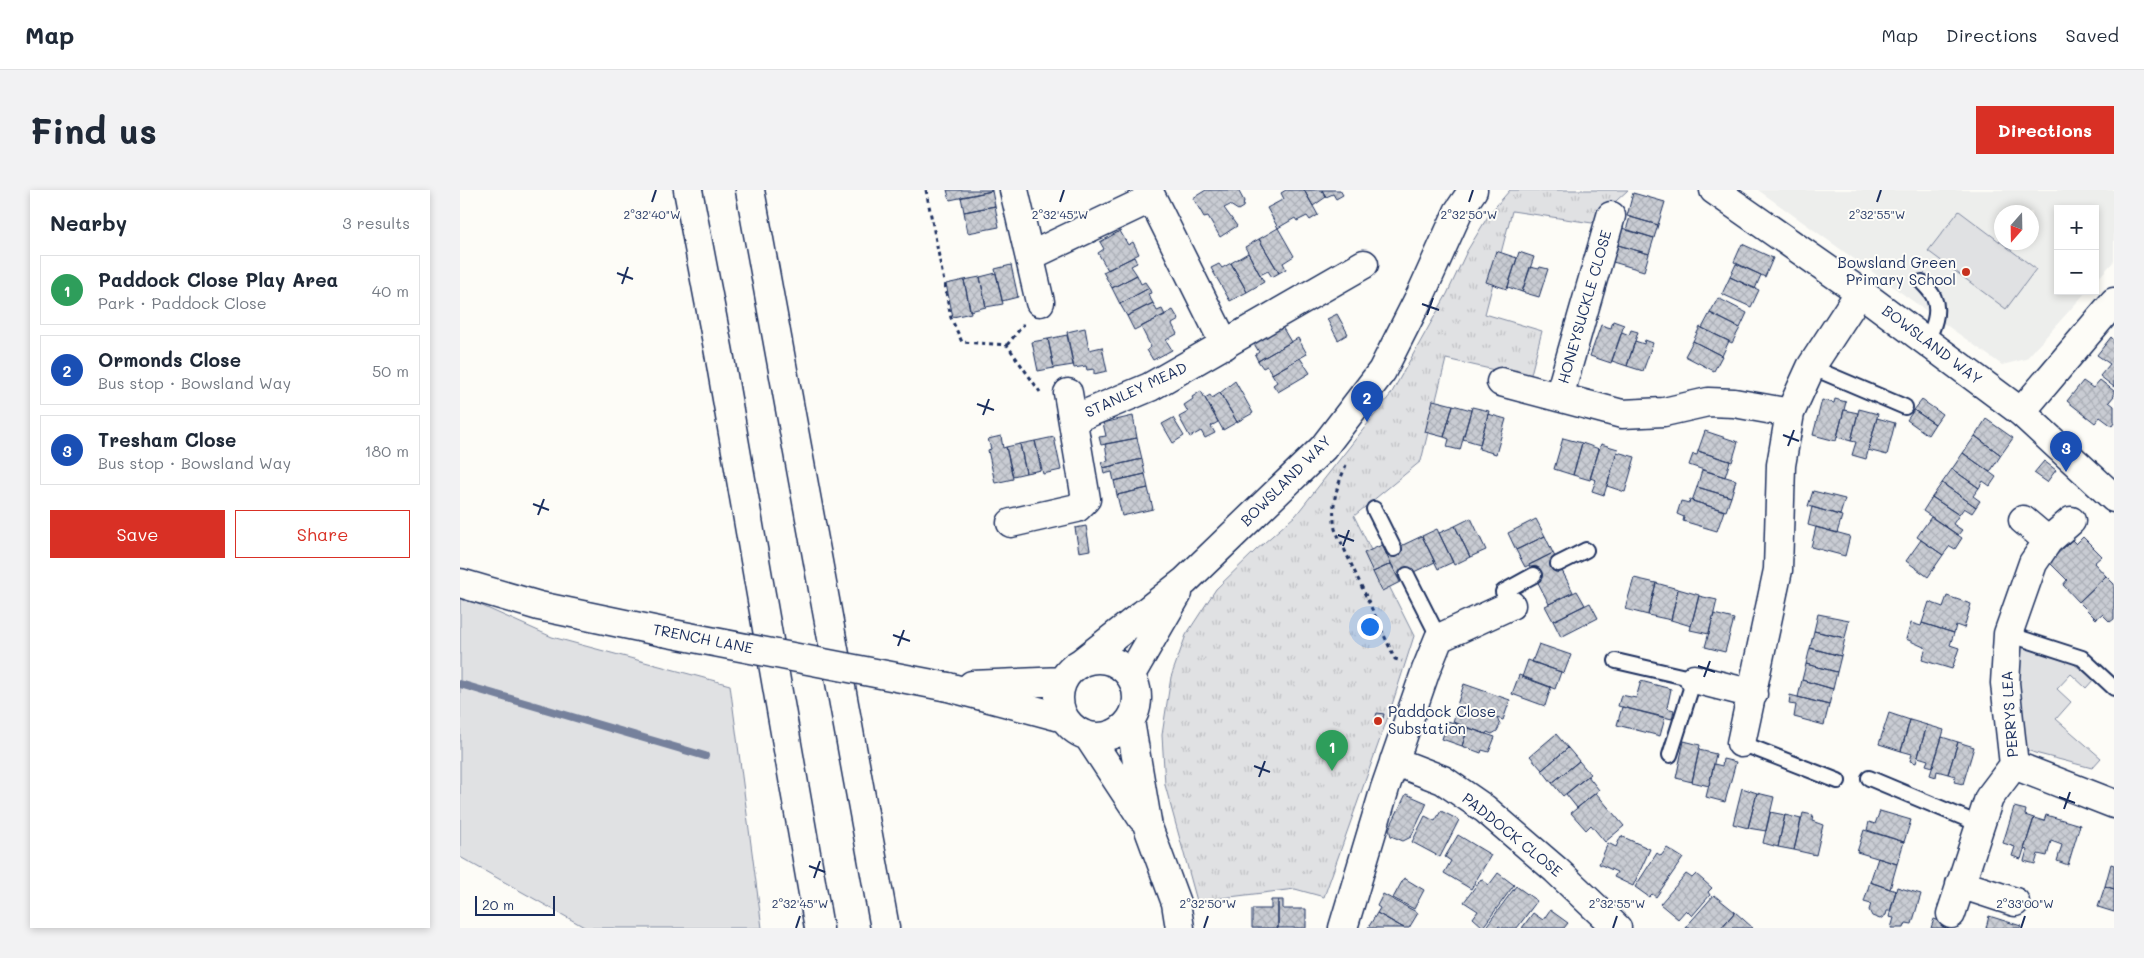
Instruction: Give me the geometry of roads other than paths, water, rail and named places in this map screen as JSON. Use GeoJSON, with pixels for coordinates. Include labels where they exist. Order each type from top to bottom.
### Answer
{"type":"FeatureCollection","features":[{"type":"Feature","properties":{"kind":"main road"},"geometry":{"type":"LineString","coordinates":[[688,190],[721,363],[819,928]]}},
{"type":"Feature","properties":{"kind":"main road"},"geometry":{"type":"LineString","coordinates":[[750,190],[885,928]]}},
{"type":"Feature","properties":{"kind":"main road"},"geometry":{"type":"LineString","coordinates":[[1014,190],[1040,302]]}},
{"type":"Feature","properties":{"kind":"main road","name":"BOWSLAND WAY"},"geometry":{"type":"LineString","coordinates":[[1071,673],[1185,581],[1323,448],[1382,371],[1421,294],[1459,201],[1474,190]]}},
{"type":"Feature","properties":{"kind":"main road","name":"BOWSLAND WAY"},"geometry":{"type":"LineString","coordinates":[[1714,190],[1860,292],[2021,412],[2114,498]]}},
{"type":"Feature","properties":{"kind":"main road"},"geometry":{"type":"LineString","coordinates":[[1030,256],[1150,194],[1225,345]]}},
{"type":"Feature","properties":{"kind":"main road","name":"HONEYSUCKLE CLOSE"},"geometry":{"type":"LineString","coordinates":[[1559,397],[1611,216]]}},
{"type":"Feature","properties":{"kind":"main road","name":"STANLEY MEAD"},"geometry":{"type":"LineString","coordinates":[[1011,523],[1078,508],[1086,499],[1071,406],[1150,387],[1364,264]]}},
{"type":"Feature","properties":{"kind":"main road"},"geometry":{"type":"LineString","coordinates":[[1741,743],[1778,570],[1781,465],[1790,413],[1811,367],[1860,292]]}},
{"type":"Feature","properties":{"kind":"main road"},"geometry":{"type":"LineString","coordinates":[[2021,412],[2114,302]]}},
{"type":"Feature","properties":{"kind":"main road","name":"HONEYSUCKLE CLOSE"},"geometry":{"type":"LineString","coordinates":[[1501,382],[1622,414],[1664,412],[1708,402],[1734,403],[1790,413]]}},
{"type":"Feature","properties":{"kind":"main road"},"geometry":{"type":"LineString","coordinates":[[2023,520],[2048,541]]}},
{"type":"Feature","properties":{"kind":"main road","name":"PERRYS LEA"},"geometry":{"type":"LineString","coordinates":[[1950,914],[1989,798],[2014,765],[2005,683],[2008,634],[2032,563],[2048,541],[2071,521]]}},
{"type":"Feature","properties":{"kind":"main road","name":"BOWSLAND WAY"},"geometry":{"type":"LineString","coordinates":[[1130,676],[1185,581]]}},
{"type":"Feature","properties":{"kind":"main road","name":"TRENCH LANE"},"geometry":{"type":"LineString","coordinates":[[460,583],[539,606],[948,687],[1064,718]]}},
{"type":"Feature","properties":{"kind":"main road"},"geometry":{"type":"LineString","coordinates":[[1343,928],[1394,761],[1439,638],[1510,606]]}},
{"type":"Feature","properties":{"kind":"main road"},"geometry":{"type":"LineString","coordinates":[[1101,659],[1112,662],[1122,668],[1130,676],[1135,687],[1137,699],[1135,711],[1130,721],[1112,735],[1100,738],[1078,732],[1064,718],[1059,706],[1059,693],[1071,673],[1089,660],[1101,659]]}},
{"type":"Feature","properties":{"kind":"main road","name":"TRENCH LANE"},"geometry":{"type":"LineString","coordinates":[[948,687],[1071,673]]}},
{"type":"Feature","properties":{"kind":"main road"},"geometry":{"type":"LineString","coordinates":[[1694,679],[1753,694]]}},
{"type":"Feature","properties":{"kind":"main road"},"geometry":{"type":"LineString","coordinates":[[1130,721],[1148,827],[1176,903],[1180,928]]}},
{"type":"Feature","properties":{"kind":"main road"},"geometry":{"type":"LineString","coordinates":[[1088,736],[1148,827]]}},
{"type":"Feature","properties":{"kind":"main road","name":"PADDOCK CLOSE"},"geometry":{"type":"LineString","coordinates":[[1394,761],[1442,780],[1484,809],[1556,870],[1617,928]]}},
{"type":"Feature","properties":{"kind":"main road","name":"PERRYS LEA"},"geometry":{"type":"LineString","coordinates":[[2014,765],[2114,804]]}},
{"type":"Feature","properties":{"kind":"main road"},"geometry":{"type":"LineString","coordinates":[[1960,884],[2015,902]]}},
{"type":"Feature","properties":{"kind":"lane"},"geometry":{"type":"LineString","coordinates":[[1922,282],[1934,298],[1936,316],[1934,327],[1926,341]]}},
{"type":"Feature","properties":{"kind":"lane"},"geometry":{"type":"LineString","coordinates":[[1811,367],[1905,407]]}},
{"type":"Feature","properties":{"kind":"lane"},"geometry":{"type":"LineString","coordinates":[[1374,509],[1394,549]]}},
{"type":"Feature","properties":{"kind":"lane"},"geometry":{"type":"LineString","coordinates":[[1558,564],[1586,550]]}},
{"type":"Feature","properties":{"kind":"lane"},"geometry":{"type":"LineString","coordinates":[[1407,575],[1439,638]]}},
{"type":"Feature","properties":{"kind":"lane"},"geometry":{"type":"LineString","coordinates":[[1510,606],[1503,592],[1534,576]]}},
{"type":"Feature","properties":{"kind":"lane"},"geometry":{"type":"LineString","coordinates":[[2008,634],[2082,658],[2114,688]]}},
{"type":"Feature","properties":{"kind":"lane"},"geometry":{"type":"LineString","coordinates":[[1616,661],[1694,679],[1670,755]]}},
{"type":"Feature","properties":{"kind":"lane"},"geometry":{"type":"LineString","coordinates":[[1741,743],[1838,781]]}},
{"type":"Feature","properties":{"kind":"lane"},"geometry":{"type":"LineString","coordinates":[[1869,778],[1981,825]]}},
{"type":"Feature","properties":{"kind":"waterway"},"geometry":{"type":"LineString","coordinates":[[460,684],[705,756]]}},
{"type":"Feature","properties":{"kind":"place","name":"Bowsland Green Primary School"},"geometry":{"type":"Point","coordinates":[1966,272]}},
{"type":"Feature","properties":{"kind":"place","name":"Ormonds Close"},"geometry":{"type":"Point","coordinates":[1367,422]}},
{"type":"Feature","properties":{"kind":"place","name":"Tresham Close"},"geometry":{"type":"Point","coordinates":[2066,472]}},
{"type":"Feature","properties":{"kind":"place","name":"Paddock Close Substation"},"geometry":{"type":"Point","coordinates":[1378,721]}},
{"type":"Feature","properties":{"kind":"place","name":"Paddock Close Play Area"},"geometry":{"type":"Point","coordinates":[1332,771]}}]}
